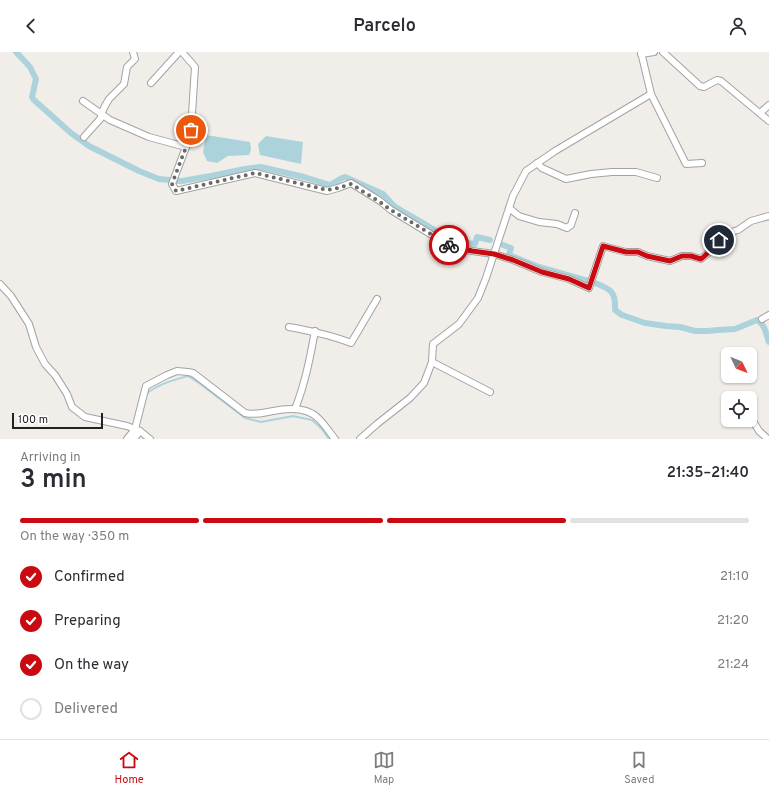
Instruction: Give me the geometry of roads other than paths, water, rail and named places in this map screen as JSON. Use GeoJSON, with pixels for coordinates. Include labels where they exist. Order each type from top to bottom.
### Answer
{"type":"FeatureCollection","features":[{"type":"Feature","properties":{"kind":"street"},"geometry":{"type":"LineString","coordinates":[[84,137],[101,118],[101,114],[109,99],[124,84],[127,67],[135,59],[133,52]]}},
{"type":"Feature","properties":{"kind":"street"},"geometry":{"type":"LineString","coordinates":[[151,83],[181,52],[195,67],[191,130],[172,184],[176,191],[255,173],[327,190],[351,184],[450,246],[472,251],[495,252],[542,272],[569,279],[589,288],[603,246],[626,252],[638,252],[647,256],[670,261],[682,256],[691,256],[701,259],[725,234],[738,230],[751,221],[769,216]]}},
{"type":"Feature","properties":{"kind":"street"},"geometry":{"type":"LineString","coordinates":[[654,52],[641,53],[651,94],[686,164],[702,163]]}},
{"type":"Feature","properties":{"kind":"street"},"geometry":{"type":"LineString","coordinates":[[664,52],[700,86],[704,87],[717,80],[721,81],[769,121]]}},
{"type":"Feature","properties":{"kind":"street"},"geometry":{"type":"LineString","coordinates":[[360,439],[410,398],[424,383],[432,362],[433,344],[459,324],[478,298],[513,196],[526,171],[555,151],[651,94]]}},
{"type":"Feature","properties":{"kind":"street"},"geometry":{"type":"LineString","coordinates":[[83,101],[110,120],[149,137],[186,147]]}},
{"type":"Feature","properties":{"kind":"street"},"geometry":{"type":"LineString","coordinates":[[760,113],[769,105]]}},
{"type":"Feature","properties":{"kind":"street"},"geometry":{"type":"LineString","coordinates":[[537,163],[542,168],[566,179],[612,172],[636,172],[657,178]]}},
{"type":"Feature","properties":{"kind":"street"},"geometry":{"type":"LineString","coordinates":[[509,208],[519,216],[539,222],[558,224],[567,228],[571,225],[574,213]]}},
{"type":"Feature","properties":{"kind":"street"},"geometry":{"type":"LineString","coordinates":[[0,284],[11,296],[29,324],[36,347],[45,364],[55,375],[67,394],[72,407],[85,417],[127,426],[138,430],[150,439]]}},
{"type":"Feature","properties":{"kind":"street"},"geometry":{"type":"LineString","coordinates":[[289,327],[315,331],[351,343],[378,299]]}},
{"type":"Feature","properties":{"kind":"street"},"geometry":{"type":"LineString","coordinates":[[762,319],[769,315]]}},
{"type":"Feature","properties":{"kind":"street"},"geometry":{"type":"LineString","coordinates":[[295,409],[311,354],[315,331]]}},
{"type":"Feature","properties":{"kind":"street"},"geometry":{"type":"LineString","coordinates":[[432,362],[490,392]]}},
{"type":"Feature","properties":{"kind":"street"},"geometry":{"type":"LineString","coordinates":[[134,439],[138,430],[146,386],[177,371],[193,373],[245,413],[260,414],[295,409],[309,412],[320,420],[334,439]]}},
{"type":"Feature","properties":{"kind":"street"},"geometry":{"type":"LineString","coordinates":[[757,427],[768,439]]}},
{"type":"Feature","properties":{"kind":"street"},"geometry":{"type":"LineString","coordinates":[[127,439],[138,430]]}},
{"type":"Feature","properties":{"kind":"water"},"geometry":{"type":"Polygon","coordinates":[[[206,135],[250,142],[251,150],[249,155],[228,156],[217,163],[207,161],[203,152],[206,135]]]}},
{"type":"Feature","properties":{"kind":"water"},"geometry":{"type":"Polygon","coordinates":[[[266,136],[303,142],[301,164],[260,155],[258,144],[266,136]]]}},
{"type":"Feature","properties":{"kind":"waterway"},"geometry":{"type":"LineString","coordinates":[[16,52],[30,67],[36,79],[32,97],[34,100],[71,133],[89,146],[139,171],[159,179],[170,180]]}},
{"type":"Feature","properties":{"kind":"waterway"},"geometry":{"type":"LineString","coordinates":[[177,181],[261,167],[330,185],[345,177],[383,194],[394,206],[455,243],[475,244],[477,237],[490,240]]}},
{"type":"Feature","properties":{"kind":"waterway"},"geometry":{"type":"LineString","coordinates":[[503,245],[511,248],[509,255],[539,267],[588,281]]}},
{"type":"Feature","properties":{"kind":"waterway"},"geometry":{"type":"LineString","coordinates":[[595,283],[609,289],[615,299],[615,310],[622,315],[645,323],[680,327],[695,331],[708,331],[735,329],[757,320],[764,327],[769,342]]}},
{"type":"Feature","properties":{"kind":"waterway"},"geometry":{"type":"LineString","coordinates":[[146,394],[161,385],[188,376],[245,418],[261,422],[293,416],[312,420],[322,429],[329,439]]}}]}
